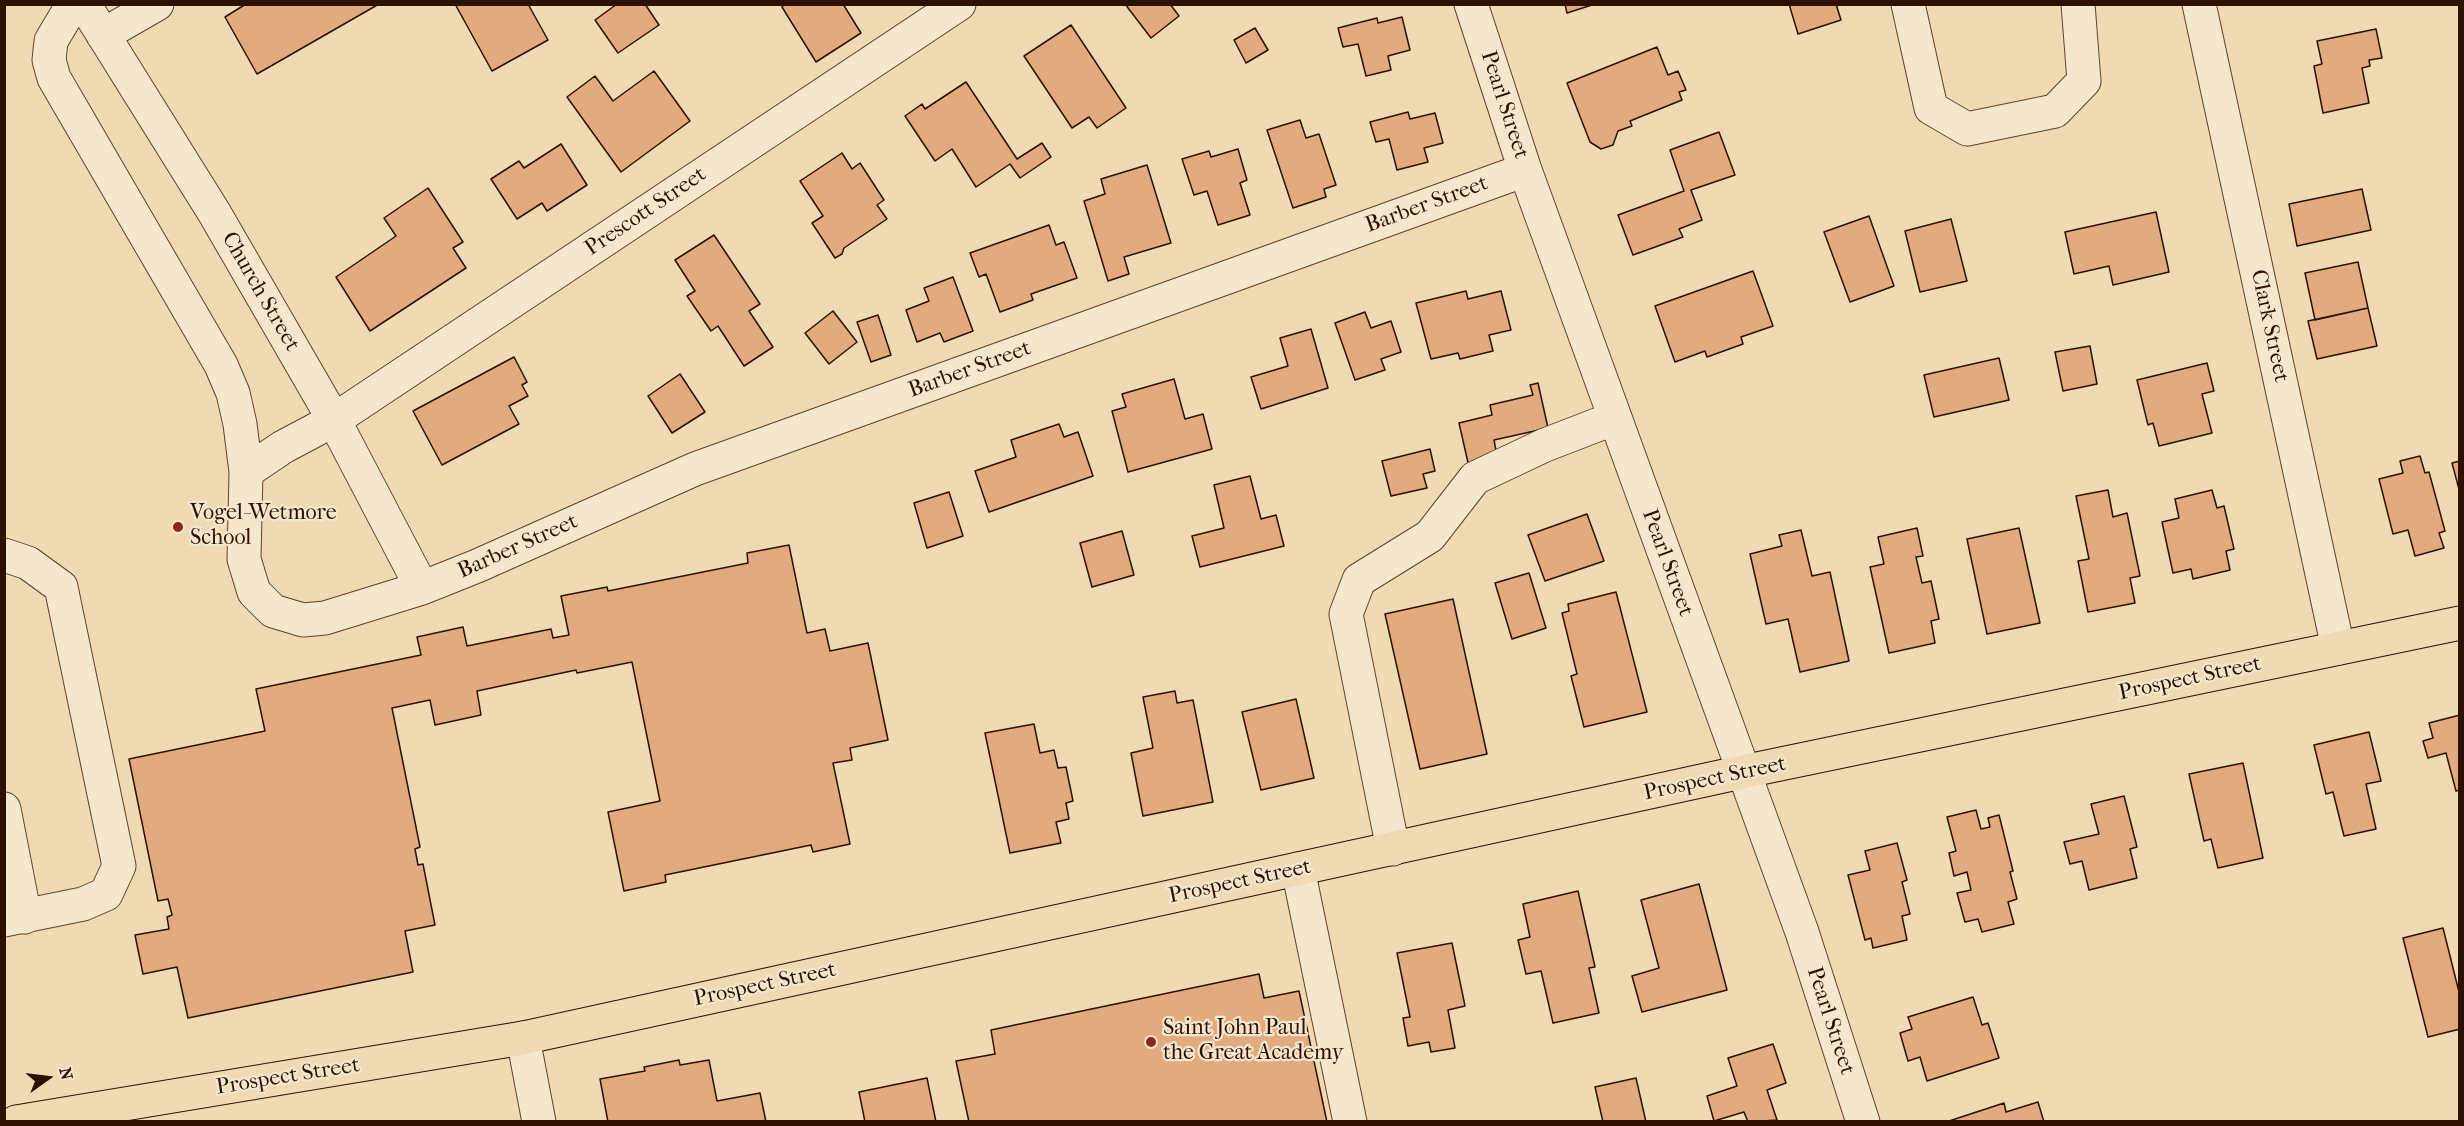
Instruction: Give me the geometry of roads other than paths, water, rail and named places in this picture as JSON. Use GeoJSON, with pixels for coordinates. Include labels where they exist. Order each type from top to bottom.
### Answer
{"type":"FeatureCollection","features":[{"type":"Feature","properties":{"kind":"main road","name":"Prospect Street"},"geometry":{"type":"LineString","coordinates":[[16,1122],[523,1038],[1742,772],[2460,623]]}},
{"type":"Feature","properties":{"kind":"street","name":"Barber Street"},"geometry":{"type":"LineString","coordinates":[[73,4],[51,41],[50,60],[54,78],[221,365],[233,393],[240,424],[246,472],[244,559],[254,592],[273,611],[303,620],[326,618],[422,588],[477,566],[695,469],[1525,170]]}},
{"type":"Feature","properties":{"kind":"street","name":"Church Street"},"geometry":{"type":"LineString","coordinates":[[84,4],[215,214],[334,420],[422,588]]}},
{"type":"Feature","properties":{"kind":"street"},"geometry":{"type":"LineString","coordinates":[[103,35],[157,4]]}},
{"type":"Feature","properties":{"kind":"street","name":"Prescott Street"},"geometry":{"type":"LineString","coordinates":[[246,472],[283,447],[334,420],[959,4]]}},
{"type":"Feature","properties":{"kind":"street","name":"Pearl Street"},"geometry":{"type":"LineString","coordinates":[[1471,4],[1525,170],[1802,932],[1863,1122]]}},
{"type":"Feature","properties":{"kind":"street"},"geometry":{"type":"LineString","coordinates":[[1908,4],[1930,108],[1967,129],[2055,111],[2084,81],[2079,4]]}},
{"type":"Feature","properties":{"kind":"street","name":"Clark Street"},"geometry":{"type":"LineString","coordinates":[[2199,4],[2338,648]]}},
{"type":"Feature","properties":{"kind":"street"},"geometry":{"type":"LineString","coordinates":[[1393,849],[1346,614],[1359,580],[1430,536],[1475,478],[1545,445],[1615,418]]}},
{"type":"Feature","properties":{"kind":"street"},"geometry":{"type":"LineString","coordinates":[[4,555],[28,564],[61,587],[119,866],[106,894],[83,904],[15,919],[4,809]]}},
{"type":"Feature","properties":{"kind":"street"},"geometry":{"type":"LineString","coordinates":[[1298,869],[1350,1122]]}},
{"type":"Feature","properties":{"kind":"street"},"geometry":{"type":"LineString","coordinates":[[523,1038],[539,1122]]}},
{"type":"Feature","properties":{"kind":"place","name":"Vogel-Wetmore School"},"geometry":{"type":"Point","coordinates":[178,527]}},
{"type":"Feature","properties":{"kind":"place","name":"Saint John Paul the Great Academy"},"geometry":{"type":"Point","coordinates":[1151,1042]}}]}
